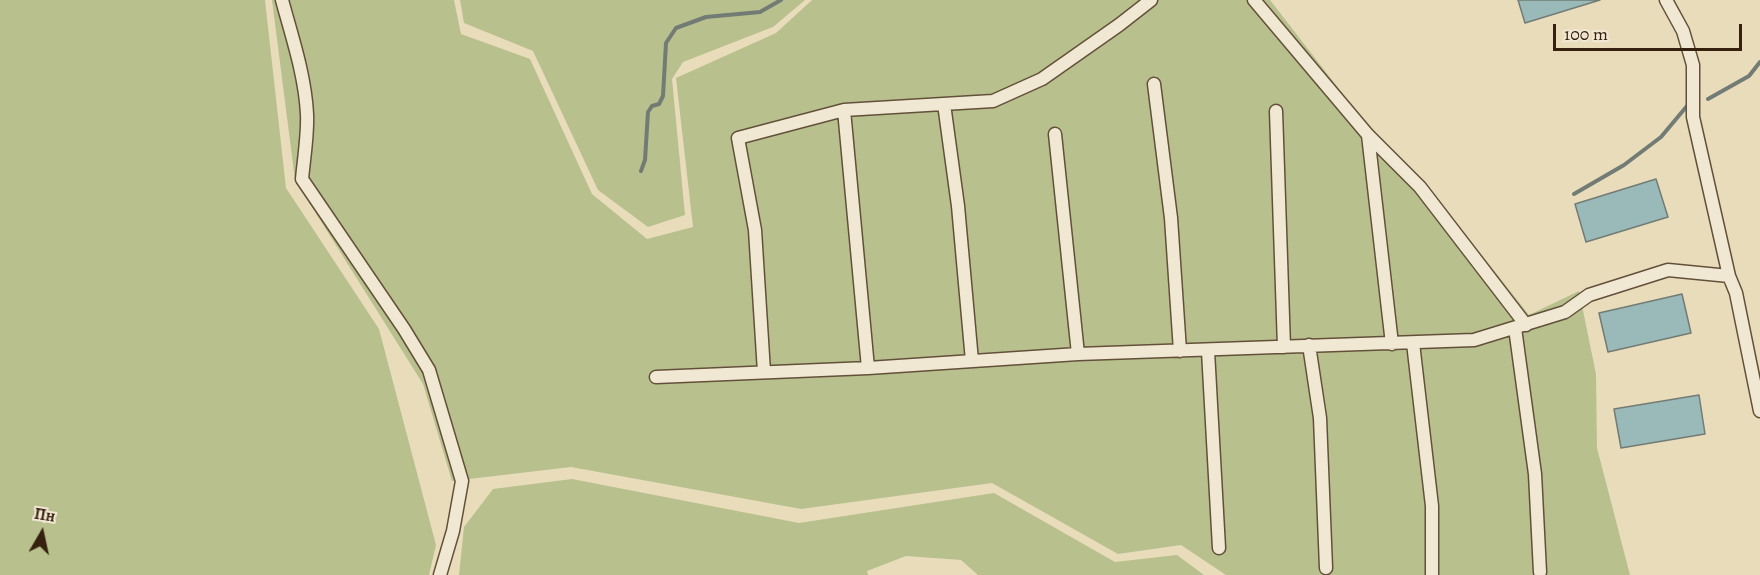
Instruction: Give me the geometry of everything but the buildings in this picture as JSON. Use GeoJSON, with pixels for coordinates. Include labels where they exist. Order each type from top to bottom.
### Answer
{"type":"FeatureCollection","features":[{"type":"Feature","properties":{"kind":"street"},"geometry":{"type":"LineString","coordinates":[[282,0],[302,71],[307,113],[302,179],[404,329],[429,370],[459,470],[462,481],[453,531],[440,575]]}},
{"type":"Feature","properties":{"kind":"street"},"geometry":{"type":"LineString","coordinates":[[764,372],[755,230],[738,138],[844,110],[993,101],[1042,79],[1151,0]]}},
{"type":"Feature","properties":{"kind":"street"},"geometry":{"type":"LineString","coordinates":[[1254,0],[1368,135],[1420,187],[1520,327],[1535,474],[1540,572]]}},
{"type":"Feature","properties":{"kind":"street"},"geometry":{"type":"LineString","coordinates":[[1666,0],[1683,31],[1693,65],[1693,117],[1736,293],[1760,411]]}},
{"type":"Feature","properties":{"kind":"street"},"geometry":{"type":"LineString","coordinates":[[1154,84],[1171,218],[1179,351]]}},
{"type":"Feature","properties":{"kind":"street"},"geometry":{"type":"LineString","coordinates":[[944,104],[958,206],[972,361]]}},
{"type":"Feature","properties":{"kind":"street"},"geometry":{"type":"LineString","coordinates":[[844,110],[868,368]]}},
{"type":"Feature","properties":{"kind":"street"},"geometry":{"type":"LineString","coordinates":[[1276,111],[1284,347]]}},
{"type":"Feature","properties":{"kind":"street"},"geometry":{"type":"LineString","coordinates":[[1055,134],[1078,354]]}},
{"type":"Feature","properties":{"kind":"street"},"geometry":{"type":"LineString","coordinates":[[1368,135],[1392,344]]}},
{"type":"Feature","properties":{"kind":"street"},"geometry":{"type":"LineString","coordinates":[[656,377],[868,368],[1078,354],[1474,340],[1565,312],[1589,295],[1668,270],[1730,276]]}},
{"type":"Feature","properties":{"kind":"street"},"geometry":{"type":"LineString","coordinates":[[1413,343],[1432,507],[1432,575]]}},
{"type":"Feature","properties":{"kind":"street"},"geometry":{"type":"LineString","coordinates":[[1309,345],[1320,418],[1326,568]]}},
{"type":"Feature","properties":{"kind":"street"},"geometry":{"type":"LineString","coordinates":[[1208,351],[1219,548]]}},
{"type":"Feature","properties":{"kind":"green space"},"geometry":{"type":"Polygon","coordinates":[[[0,0],[265,0],[286,188],[379,329],[436,545],[429,575],[0,575],[0,0]]]}},
{"type":"Feature","properties":{"kind":"green space"},"geometry":{"type":"Polygon","coordinates":[[[272,0],[454,0],[461,34],[530,59],[592,194],[647,239],[693,227],[676,78],[776,33],[812,0],[1270,0],[1370,129],[1426,184],[1529,315],[1579,291],[1596,374],[1597,448],[1630,575],[1226,575],[1181,545],[1118,554],[992,483],[801,509],[571,467],[452,481],[423,384],[295,180],[272,0]]]}},
{"type":"Feature","properties":{"kind":"green space"},"geometry":{"type":"Polygon","coordinates":[[[460,0],[805,0],[773,27],[683,62],[672,79],[685,215],[648,227],[598,190],[533,51],[464,23],[460,0]]]}},
{"type":"Feature","properties":{"kind":"green space"},"geometry":{"type":"Polygon","coordinates":[[[572,479],[799,523],[994,493],[1115,562],[1177,555],[1204,575],[978,575],[961,560],[906,556],[867,571],[868,575],[459,575],[464,527],[493,489],[572,479]]]}},
{"type":"Feature","properties":{"kind":"water"},"geometry":{"type":"Polygon","coordinates":[[[1518,0],[1600,0],[1525,23],[1518,0]]]}},
{"type":"Feature","properties":{"kind":"water"},"geometry":{"type":"Polygon","coordinates":[[[1656,179],[1668,217],[1586,242],[1575,204],[1656,179]]]}},
{"type":"Feature","properties":{"kind":"water"},"geometry":{"type":"Polygon","coordinates":[[[1682,294],[1691,333],[1608,352],[1599,313],[1682,294]]]}},
{"type":"Feature","properties":{"kind":"water"},"geometry":{"type":"Polygon","coordinates":[[[1699,395],[1705,434],[1621,448],[1614,409],[1699,395]]]}},
{"type":"Feature","properties":{"kind":"waterway"},"geometry":{"type":"LineString","coordinates":[[641,171],[645,160],[648,112],[652,106],[659,104],[663,96],[666,43],[676,28],[706,17],[760,12],[781,0]]}},
{"type":"Feature","properties":{"kind":"waterway"},"geometry":{"type":"LineString","coordinates":[[1708,99],[1749,76],[1760,62]]}},
{"type":"Feature","properties":{"kind":"waterway"},"geometry":{"type":"LineString","coordinates":[[1574,194],[1624,165],[1661,137],[1687,106]]}}]}
